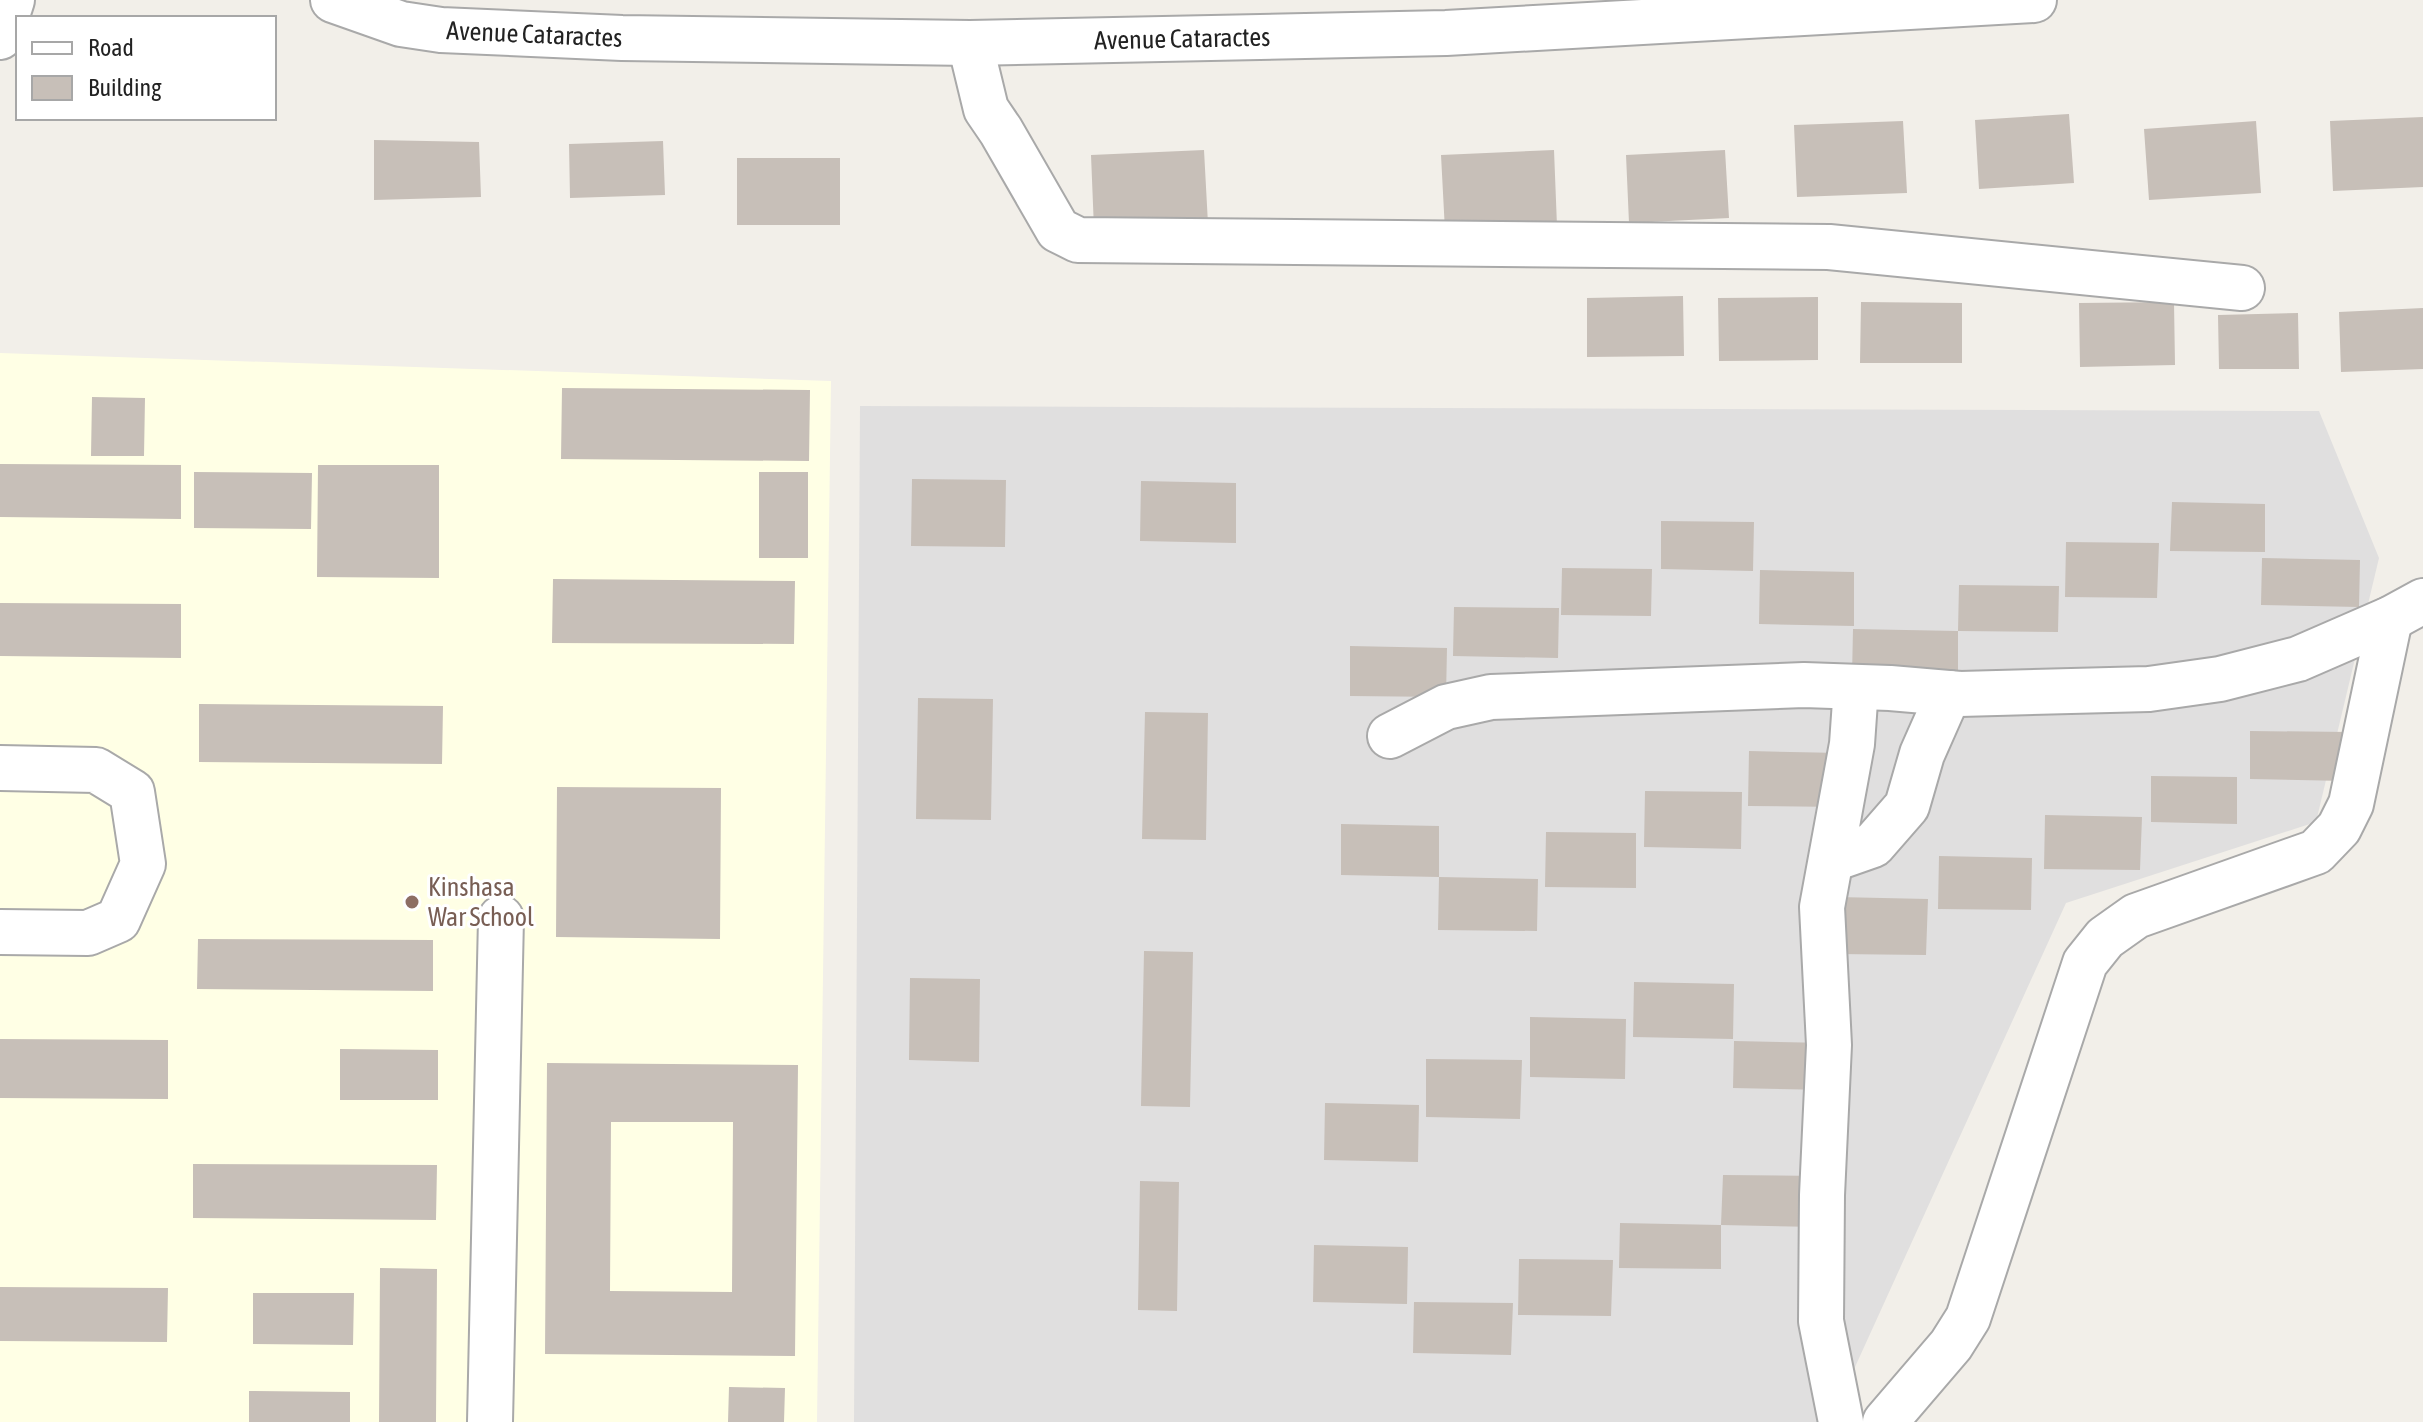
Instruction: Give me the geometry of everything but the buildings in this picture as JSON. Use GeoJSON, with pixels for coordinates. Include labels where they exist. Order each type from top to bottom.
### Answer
{"type":"FeatureCollection","features":[{"type":"Feature","properties":{"kind":"street"},"geometry":{"type":"LineString","coordinates":[[0,37],[12,0]]}},
{"type":"Feature","properties":{"kind":"street","name":"Avenue Cataractes"},"geometry":{"type":"LineString","coordinates":[[333,0],[401,24],[441,30],[638,38],[970,43],[1446,33],[2034,0]]}},
{"type":"Feature","properties":{"kind":"street"},"geometry":{"type":"LineString","coordinates":[[970,43],[986,109],[1058,230],[1078,240],[1829,247],[2242,288]]}},
{"type":"Feature","properties":{"kind":"street"},"geometry":{"type":"LineString","coordinates":[[1390,736],[1446,707],[1491,697],[1804,685],[1949,693],[2149,689],[2220,679],[2298,659],[2407,610]]}},
{"type":"Feature","properties":{"kind":"street"},"geometry":{"type":"LineString","coordinates":[[1885,1422],[1951,1345],[1968,1318],[2085,963],[2105,938],[2136,916],[2316,852],[2339,828],[2351,804],[2407,610]]}},
{"type":"Feature","properties":{"kind":"street"},"geometry":{"type":"LineString","coordinates":[[1841,1422],[1821,1321],[1822,1195],[1829,1045],[1822,907],[1852,744],[1856,687]]}},
{"type":"Feature","properties":{"kind":"street"},"geometry":{"type":"LineString","coordinates":[[1833,859],[1873,845],[1907,806],[1922,754],[1949,693]]}},
{"type":"Feature","properties":{"kind":"street"},"geometry":{"type":"LineString","coordinates":[[0,768],[96,770],[132,792],[143,864],[118,920],[88,933],[0,932]]}},
{"type":"Feature","properties":{"kind":"street"},"geometry":{"type":"LineString","coordinates":[[490,1422],[501,918]]}},
{"type":"Feature","properties":{"kind":"shaded area","name":"Kinshasa War School"},"geometry":{"type":"Polygon","coordinates":[[[0,353],[831,381],[817,1422],[0,1422],[0,353]]]}},
{"type":"Feature","properties":{"kind":"shaded area"},"geometry":{"type":"Polygon","coordinates":[[[860,406],[2319,411],[2379,558],[2316,822],[2066,903],[1830,1422],[854,1422],[860,406]]]}},
{"type":"Feature","properties":{"kind":"place","name":"Kinshasa War School"},"geometry":{"type":"Point","coordinates":[412,902]}}]}
